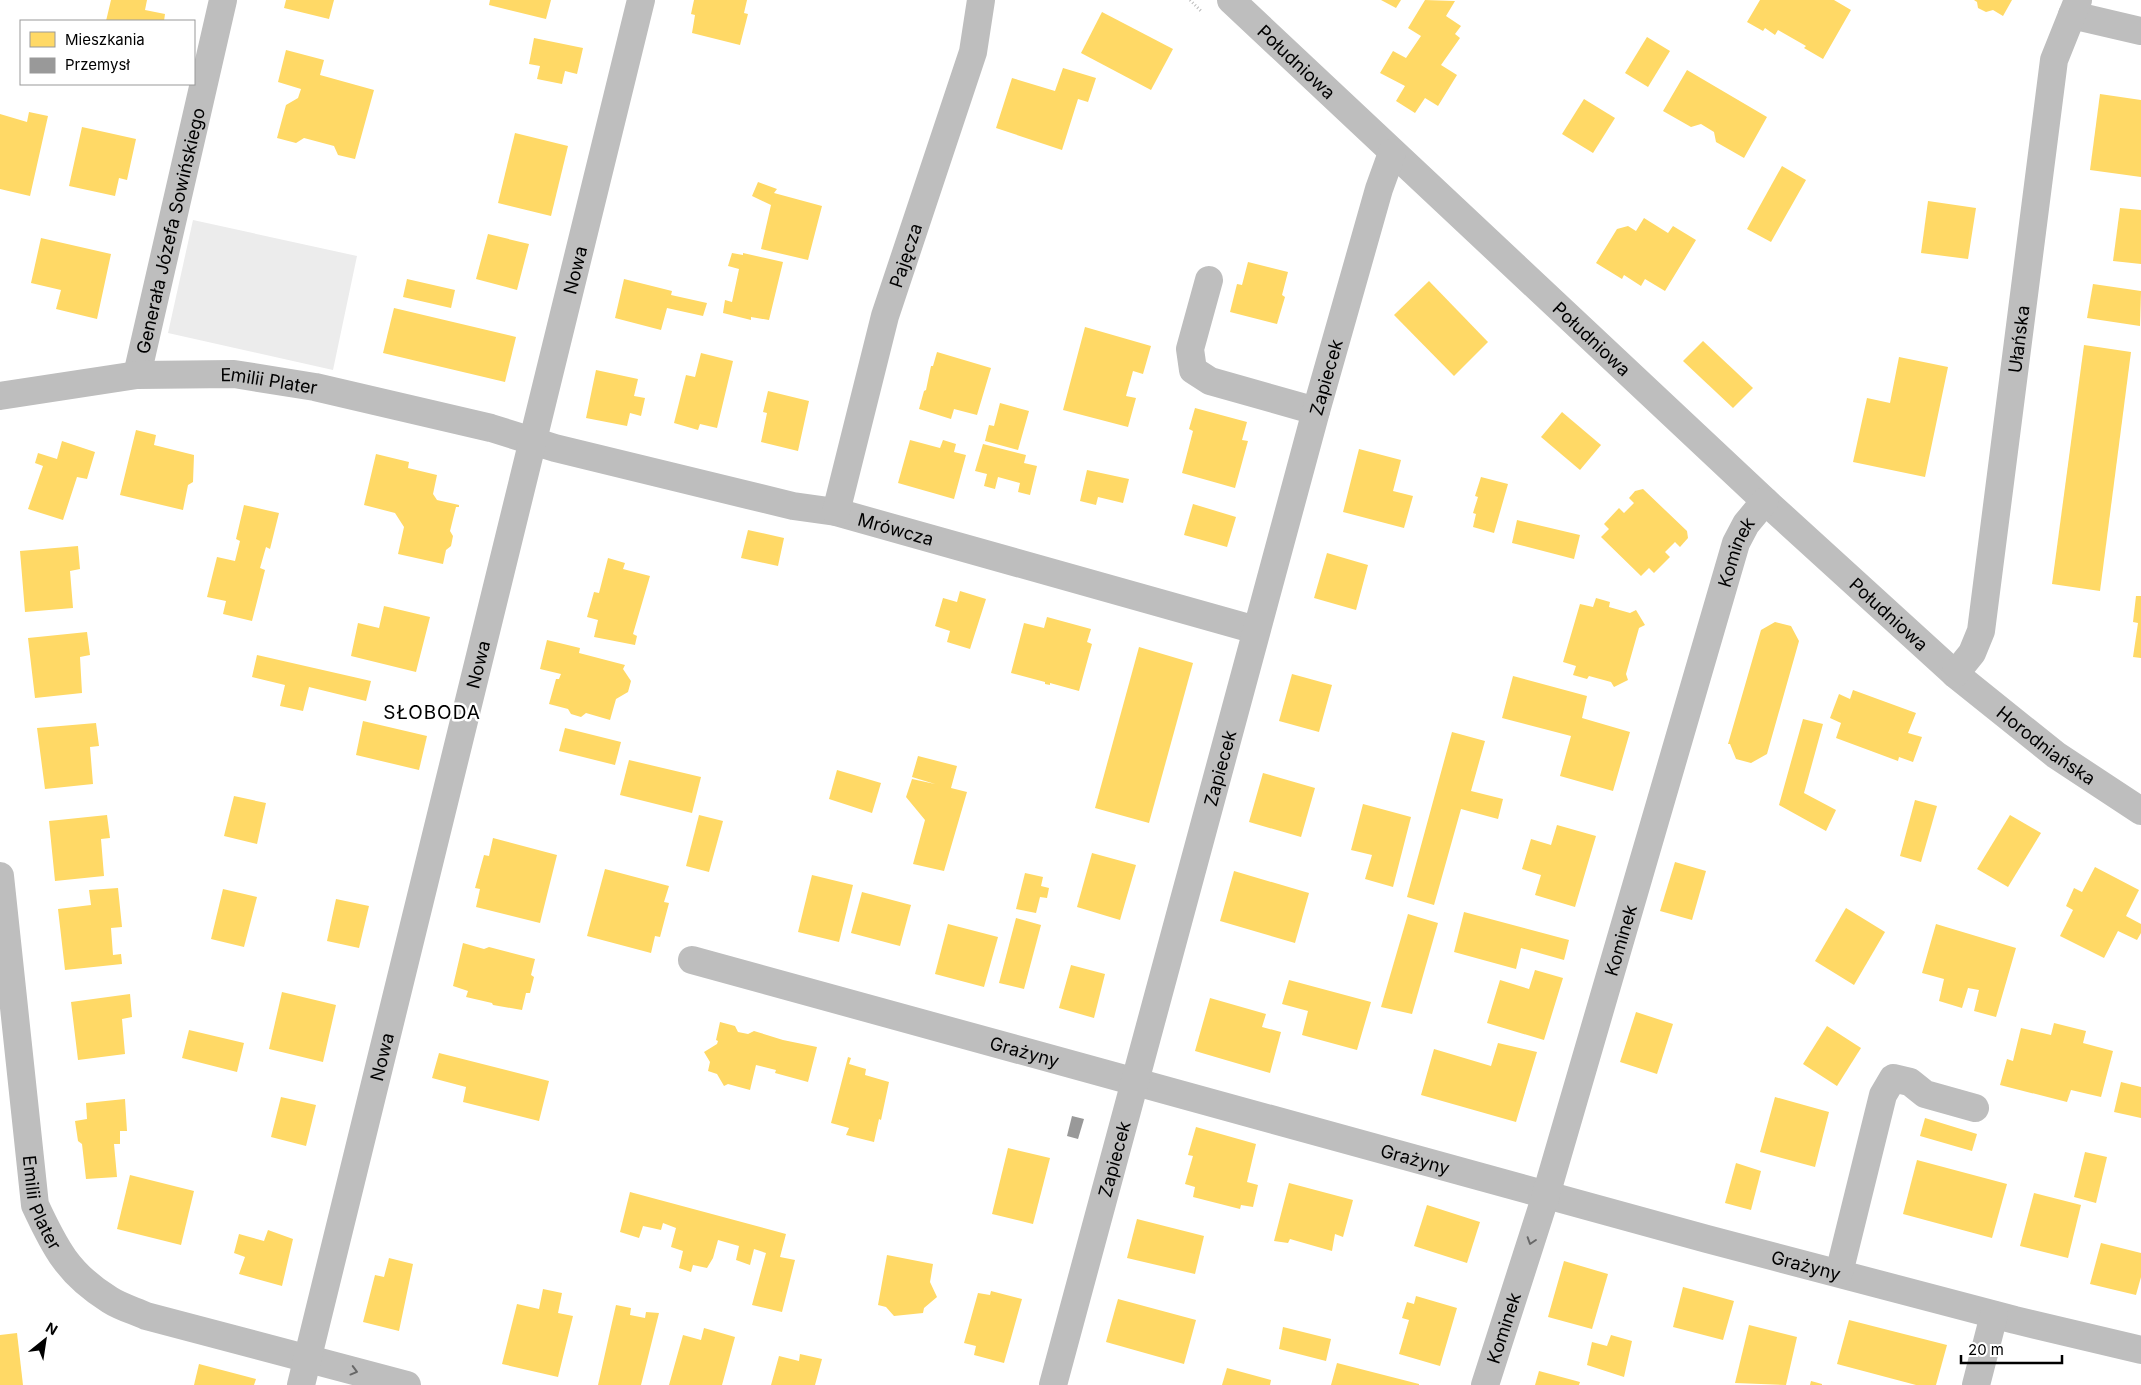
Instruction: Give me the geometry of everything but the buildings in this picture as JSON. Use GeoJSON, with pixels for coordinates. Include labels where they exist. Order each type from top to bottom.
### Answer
{"type":"FeatureCollection","features":[{"type":"Feature","properties":{"kind":"street","name":"Generała Józefa Sowińskiego"},"geometry":{"type":"LineString","coordinates":[[137,375],[223,0]]}},
{"type":"Feature","properties":{"kind":"street","name":"Nowa"},"geometry":{"type":"LineString","coordinates":[[301,1385],[306,1358],[641,0]]}},
{"type":"Feature","properties":{"kind":"street","name":"Pajęcza"},"geometry":{"type":"LineString","coordinates":[[836,512],[885,316],[972,52],[981,0]]}},
{"type":"Feature","properties":{"kind":"street","name":"Południowa"},"geometry":{"type":"LineString","coordinates":[[1230,0],[1765,501],[1955,674]]}},
{"type":"Feature","properties":{"kind":"street"},"geometry":{"type":"LineString","coordinates":[[2075,7],[2141,30]]}},
{"type":"Feature","properties":{"kind":"street","name":"Ułańska"},"geometry":{"type":"LineString","coordinates":[[1955,674],[1972,653],[1981,631],[2054,60],[2075,7]]}},
{"type":"Feature","properties":{"kind":"street","name":"Zapiecek"},"geometry":{"type":"LineString","coordinates":[[1053,1385],[1316,411],[1379,189],[1392,153]]}},
{"type":"Feature","properties":{"kind":"street"},"geometry":{"type":"LineString","coordinates":[[1209,280],[1190,349],[1193,370],[1210,382],[1316,411]]}},
{"type":"Feature","properties":{"kind":"street","name":"Emilii Plater"},"geometry":{"type":"LineString","coordinates":[[0,396],[137,375],[234,374],[314,387],[491,428],[533,441]]}},
{"type":"Feature","properties":{"kind":"street","name":"Mrówcza"},"geometry":{"type":"LineString","coordinates":[[533,441],[793,506],[836,512],[1256,630]]}},
{"type":"Feature","properties":{"kind":"street","name":"Kominek"},"geometry":{"type":"LineString","coordinates":[[1485,1385],[1546,1195],[1736,543],[1746,524],[1765,501]]}},
{"type":"Feature","properties":{"kind":"street","name":"Horodniańska"},"geometry":{"type":"LineString","coordinates":[[1955,674],[2056,755],[2141,811]]}},
{"type":"Feature","properties":{"kind":"street","name":"Emilii Plater"},"geometry":{"type":"LineString","coordinates":[[0,876],[35,1205],[52,1241],[74,1273],[111,1301],[146,1316],[407,1385]]}},
{"type":"Feature","properties":{"kind":"street","name":"Grażyny"},"geometry":{"type":"LineString","coordinates":[[692,960],[1707,1239],[1994,1315],[2141,1350]]}},
{"type":"Feature","properties":{"kind":"street"},"geometry":{"type":"LineString","coordinates":[[1839,1273],[1884,1095],[1893,1078],[1910,1082],[1925,1094],[1975,1108]]}},
{"type":"Feature","properties":{"kind":"street"},"geometry":{"type":"LineString","coordinates":[[1976,1385],[1994,1315]]}},
{"type":"Feature","properties":{"kind":"shaded area"},"geometry":{"type":"Polygon","coordinates":[[[193,220],[357,256],[333,370],[168,333],[193,220]]]}},
{"type":"Feature","properties":{"kind":"district","name":"SŁOBODA"},"geometry":{"type":"Point","coordinates":[432,712]}}]}
